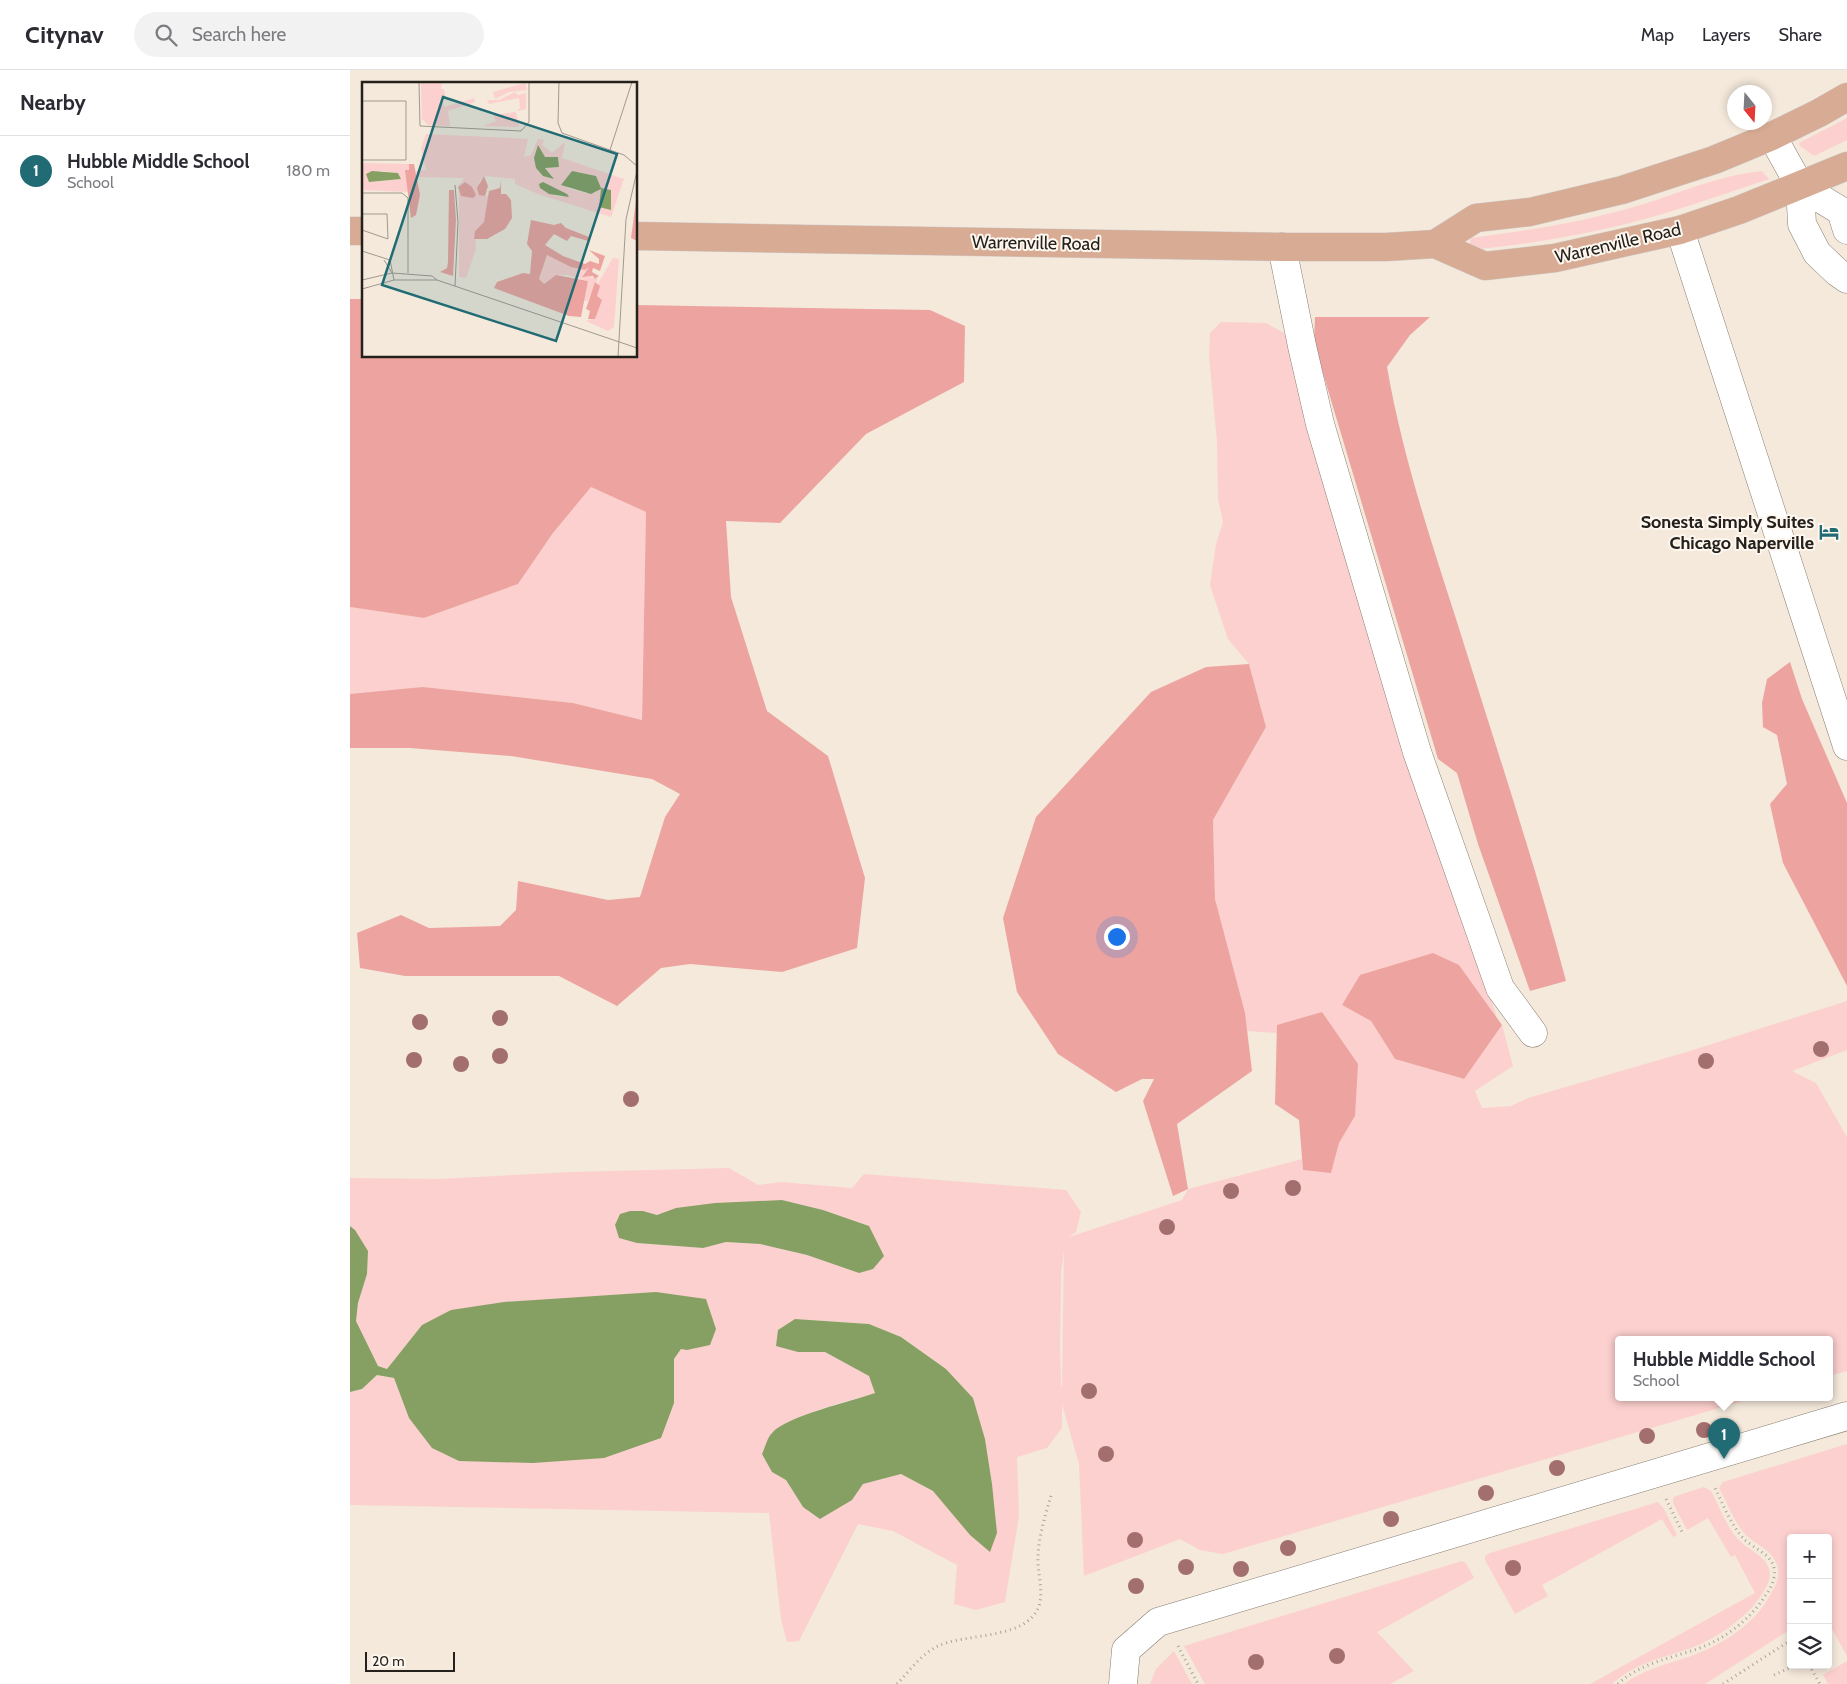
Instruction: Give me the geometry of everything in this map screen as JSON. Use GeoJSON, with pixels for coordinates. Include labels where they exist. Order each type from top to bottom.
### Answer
{"type":"FeatureCollection","features":[{"type":"Feature","properties":{"kind":"main road","name":"Warrenville Road"},"geometry":{"type":"LineString","coordinates":[[1435,244],[1476,218],[1530,212],[1622,190],[1714,160],[1772,136],[1847,97]]}},
{"type":"Feature","properties":{"kind":"main road","name":"Warrenville Road"},"geometry":{"type":"LineString","coordinates":[[638,236],[1282,247],[1386,247],[1435,244],[1485,266],[1555,258],[1680,230],[1800,186],[1847,166]]}},
{"type":"Feature","properties":{"kind":"street"},"geometry":{"type":"LineString","coordinates":[[1772,136],[1800,186],[1802,224],[1817,252],[1837,272],[1847,278]]}},
{"type":"Feature","properties":{"kind":"street"},"geometry":{"type":"LineString","coordinates":[[1800,186],[1841,211],[1847,230]]}},
{"type":"Feature","properties":{"kind":"street"},"geometry":{"type":"LineString","coordinates":[[1680,230],[1847,746]]}},
{"type":"Feature","properties":{"kind":"street"},"geometry":{"type":"LineString","coordinates":[[1282,247],[1320,424],[1417,752],[1500,988],[1533,1033]]}},
{"type":"Feature","properties":{"kind":"street"},"geometry":{"type":"LineString","coordinates":[[1123,1684],[1126,1650],[1158,1622],[1847,1416]]}},
{"type":"Feature","properties":{"kind":"path"},"geometry":{"type":"LineString","coordinates":[[1618,1684],[1625,1677],[1640,1668],[1696,1650],[1728,1633],[1759,1606],[1771,1587],[1774,1567],[1770,1560],[1742,1538],[1710,1480]]}},
{"type":"Feature","properties":{"kind":"path"},"geometry":{"type":"LineString","coordinates":[[897,1684],[922,1658],[935,1648],[948,1642],[1014,1629],[1025,1624],[1034,1616],[1040,1604],[1038,1558],[1040,1537],[1052,1492]]}},
{"type":"Feature","properties":{"kind":"path"},"geometry":{"type":"LineString","coordinates":[[1664,1494],[1682,1532]]}},
{"type":"Feature","properties":{"kind":"path"},"geometry":{"type":"LineString","coordinates":[[1723,1684],[1787,1643]]}},
{"type":"Feature","properties":{"kind":"path"},"geometry":{"type":"LineString","coordinates":[[1176,1644],[1198,1684]]}},
{"type":"Feature","properties":{"kind":"path"},"geometry":{"type":"LineString","coordinates":[[1774,1675],[1787,1669]]}},
{"type":"Feature","properties":{"kind":"path"},"geometry":{"type":"LineString","coordinates":[[1812,1669],[1820,1684]]}},
{"type":"Feature","properties":{"kind":"shaded area"},"geometry":{"type":"Polygon","coordinates":[[[1847,118],[1847,140],[1814,156],[1800,146],[1799,143],[1847,118]]]}},
{"type":"Feature","properties":{"kind":"shaded area"},"geometry":{"type":"Polygon","coordinates":[[[1762,171],[1769,179],[1646,219],[1553,239],[1468,250],[1471,238],[1534,229],[1596,217],[1730,176],[1762,171]]]}},
{"type":"Feature","properties":{"kind":"shaded area"},"geometry":{"type":"Polygon","coordinates":[[[350,299],[362,299],[362,358],[638,358],[638,305],[930,310],[965,326],[964,382],[866,434],[780,523],[726,521],[731,597],[767,711],[828,756],[865,878],[857,948],[782,972],[690,964],[661,968],[617,1006],[559,976],[405,976],[360,968],[357,933],[401,915],[429,928],[500,926],[516,910],[518,881],[608,900],[640,897],[665,817],[680,794],[652,779],[511,756],[410,748],[350,748],[350,694],[423,687],[573,703],[642,720],[646,512],[591,487],[553,533],[518,584],[424,618],[350,607],[350,299]]]}},
{"type":"Feature","properties":{"kind":"shaded area"},"geometry":{"type":"Polygon","coordinates":[[[1315,317],[1430,317],[1410,335],[1387,367],[1393,399],[1418,496],[1527,846],[1566,981],[1530,991],[1478,844],[1457,773],[1438,759],[1314,343],[1315,317]]]}},
{"type":"Feature","properties":{"kind":"shaded area"},"geometry":{"type":"Polygon","coordinates":[[[1221,322],[1266,323],[1284,333],[1290,345],[1497,1018],[1459,965],[1342,1005],[1371,1021],[1395,1059],[1463,1079],[1502,1025],[1513,1066],[1475,1091],[1482,1108],[1511,1106],[1528,1098],[1690,1051],[1847,1001],[1847,1050],[1792,1071],[1816,1083],[1847,1137],[1847,1371],[1833,1375],[1833,1336],[1615,1336],[1615,1401],[1743,1401],[1223,1554],[1200,1550],[1180,1539],[1084,1576],[1079,1464],[1062,1404],[1062,1428],[1047,1448],[1017,1457],[1019,1516],[1005,1602],[976,1610],[954,1604],[957,1565],[893,1531],[858,1524],[799,1641],[787,1642],[781,1619],[769,1513],[350,1505],[350,1392],[362,1389],[377,1375],[394,1378],[409,1418],[674,1403],[674,1359],[681,1349],[710,1345],[422,1325],[387,1369],[378,1366],[356,1321],[358,1303],[367,1274],[355,1230],[350,1226],[350,1178],[439,1179],[572,1172],[729,1168],[758,1185],[781,1182],[852,1188],[864,1174],[1066,1190],[1081,1212],[1076,1232],[1069,1237],[1182,1200],[1188,1189],[1302,1159],[1303,1170],[1331,1172],[1339,1143],[1355,1116],[1277,1025],[1277,1033],[1247,1031],[1215,899],[1213,819],[1266,727],[1249,664],[1228,639],[1210,585],[1216,544],[1223,522],[1218,499],[1217,442],[1209,356],[1210,333],[1221,322]],[[782,1200],[657,1215],[643,1211],[637,1243],[703,1248],[726,1242],[760,1244],[807,1255],[859,1273],[869,1226],[823,1210],[782,1200]],[[1064,1249],[1061,1274],[1061,1386],[1062,1386],[1064,1249]],[[795,1319],[798,1352],[825,1352],[870,1376],[876,1393],[808,1414],[771,1433],[786,1480],[803,1507],[852,1500],[863,1484],[901,1474],[933,1491],[949,1508],[992,1484],[985,1439],[973,1398],[946,1369],[901,1337],[869,1324],[795,1319]]]}},
{"type":"Feature","properties":{"kind":"shaded area"},"geometry":{"type":"Polygon","coordinates":[[[591,487],[646,512],[642,720],[573,703],[423,687],[350,701],[350,607],[424,618],[518,584],[556,529],[591,487]]]}},
{"type":"Feature","properties":{"kind":"shaded area"},"geometry":{"type":"Polygon","coordinates":[[[1790,662],[1802,699],[1847,803],[1847,986],[1783,863],[1770,804],[1787,784],[1777,735],[1763,727],[1762,703],[1767,679],[1790,662]]]}},
{"type":"Feature","properties":{"kind":"shaded area"},"geometry":{"type":"Polygon","coordinates":[[[1249,664],[1266,727],[1213,820],[1215,899],[1245,1013],[1252,1071],[1177,1124],[1188,1189],[1173,1196],[1143,1101],[1154,1079],[1142,1079],[1116,1092],[1058,1054],[1017,992],[1003,918],[1036,817],[1151,692],[1206,667],[1249,664]]]}},
{"type":"Feature","properties":{"kind":"shaded area"},"geometry":{"type":"Polygon","coordinates":[[[1433,953],[1459,965],[1502,1025],[1464,1079],[1395,1059],[1371,1021],[1342,1005],[1360,975],[1433,953]]]}},
{"type":"Feature","properties":{"kind":"shaded area"},"geometry":{"type":"Polygon","coordinates":[[[1322,1012],[1358,1064],[1355,1116],[1339,1143],[1331,1173],[1303,1170],[1299,1120],[1275,1104],[1277,1025],[1322,1012]]]}},
{"type":"Feature","properties":{"kind":"shaded area"},"geometry":{"type":"Polygon","coordinates":[[[782,1200],[823,1210],[869,1226],[884,1256],[873,1269],[859,1273],[807,1255],[760,1244],[726,1242],[703,1248],[637,1243],[619,1238],[615,1225],[620,1214],[630,1211],[643,1211],[657,1215],[676,1208],[715,1203],[782,1200]]]}},
{"type":"Feature","properties":{"kind":"shaded area"},"geometry":{"type":"Polygon","coordinates":[[[350,1226],[355,1230],[368,1251],[367,1274],[358,1303],[356,1321],[378,1366],[387,1369],[422,1325],[451,1310],[504,1302],[656,1292],[706,1299],[716,1329],[710,1345],[687,1350],[681,1349],[674,1359],[674,1403],[661,1438],[604,1458],[533,1463],[459,1461],[432,1448],[409,1418],[394,1378],[377,1375],[362,1389],[350,1392],[350,1226]]]}},
{"type":"Feature","properties":{"kind":"shaded area"},"geometry":{"type":"Polygon","coordinates":[[[795,1319],[869,1324],[901,1337],[946,1369],[973,1398],[985,1439],[992,1484],[997,1533],[990,1552],[970,1535],[933,1491],[901,1474],[863,1484],[852,1500],[820,1519],[803,1507],[786,1480],[772,1472],[762,1454],[767,1440],[772,1433],[805,1415],[875,1393],[869,1376],[825,1352],[798,1352],[776,1346],[778,1330],[795,1319]]]}},
{"type":"Feature","properties":{"kind":"shaded area"},"geometry":{"type":"Polygon","coordinates":[[[1847,1444],[1847,1656],[1832,1629],[1832,1534],[1787,1534],[1787,1632],[1705,1684],[1624,1684],[1648,1671],[1702,1652],[1735,1633],[1755,1617],[1775,1586],[1778,1578],[1778,1569],[1775,1560],[1767,1551],[1749,1538],[1738,1524],[1719,1488],[1723,1482],[1847,1444]]]}},
{"type":"Feature","properties":{"kind":"shaded area"},"geometry":{"type":"Polygon","coordinates":[[[1704,1487],[1711,1491],[1728,1525],[1737,1538],[1767,1564],[1770,1576],[1760,1597],[1738,1621],[1710,1639],[1691,1648],[1639,1666],[1612,1684],[1590,1684],[1755,1593],[1735,1555],[1731,1557],[1708,1518],[1687,1530],[1673,1503],[1673,1498],[1676,1496],[1704,1487]]]}},
{"type":"Feature","properties":{"kind":"shaded area"},"geometry":{"type":"Polygon","coordinates":[[[1658,1502],[1664,1509],[1677,1535],[1673,1537],[1662,1519],[1542,1585],[1548,1596],[1515,1614],[1485,1560],[1485,1556],[1490,1553],[1658,1502]]]}},
{"type":"Feature","properties":{"kind":"shaded area"},"geometry":{"type":"Polygon","coordinates":[[[1462,1561],[1466,1563],[1474,1578],[1377,1632],[1414,1671],[1390,1684],[1205,1684],[1184,1646],[1462,1561]]]}},
{"type":"Feature","properties":{"kind":"shaded area"},"geometry":{"type":"Polygon","coordinates":[[[1174,1651],[1192,1684],[1150,1684],[1156,1669],[1174,1651]]]}},
{"type":"Feature","properties":{"kind":"shaded area"},"geometry":{"type":"Polygon","coordinates":[[[1847,1661],[1847,1684],[1828,1684],[1823,1675],[1847,1661]]]}},
{"type":"Feature","properties":{"kind":"place","name":"Sonesta Simply Suites Chicago Naperville"},"geometry":{"type":"Point","coordinates":[1829,532]}},
{"type":"Feature","properties":{"kind":"place","name":"Hubble Middle School"},"geometry":{"type":"Point","coordinates":[1724,1459]}}]}
